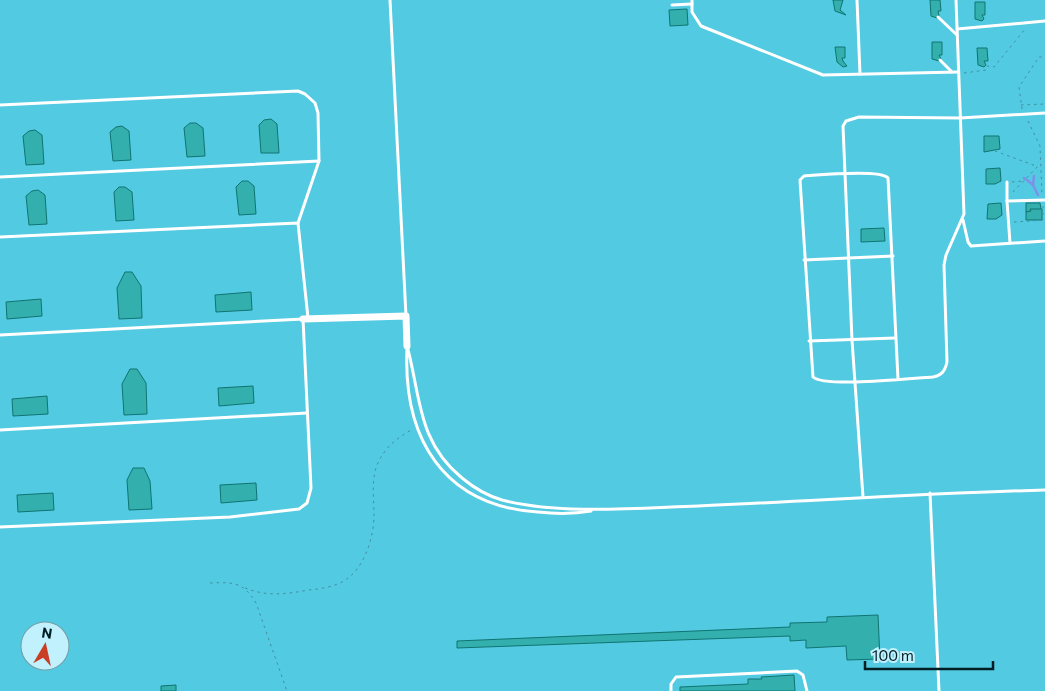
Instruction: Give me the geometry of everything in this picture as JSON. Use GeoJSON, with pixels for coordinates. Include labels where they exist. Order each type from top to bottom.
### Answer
{"type":"FeatureCollection","features":[{"type":"Feature","properties":{"kind":"street"},"geometry":{"type":"LineString","coordinates":[[305,319],[406,316],[407,346]]}},
{"type":"Feature","properties":{"kind":"lane"},"geometry":{"type":"LineString","coordinates":[[390,0],[406,316]]}},
{"type":"Feature","properties":{"kind":"lane"},"geometry":{"type":"LineString","coordinates":[[858,0],[860,74]]}},
{"type":"Feature","properties":{"kind":"lane"},"geometry":{"type":"LineString","coordinates":[[956,0],[963,220],[968,242],[972,246],[1045,241]]}},
{"type":"Feature","properties":{"kind":"lane"},"geometry":{"type":"LineString","coordinates":[[672,5],[692,2],[696,20],[701,26],[815,73],[958,72]]}},
{"type":"Feature","properties":{"kind":"lane"},"geometry":{"type":"LineString","coordinates":[[938,17],[957,35]]}},
{"type":"Feature","properties":{"kind":"lane"},"geometry":{"type":"LineString","coordinates":[[957,29],[1045,21]]}},
{"type":"Feature","properties":{"kind":"lane"},"geometry":{"type":"LineString","coordinates":[[940,60],[952,72]]}},
{"type":"Feature","properties":{"kind":"lane"},"geometry":{"type":"LineString","coordinates":[[0,105],[298,91],[306,94],[315,104],[318,113],[319,161],[298,223],[305,319],[311,488],[307,503],[299,509],[230,517],[0,527]]}},
{"type":"Feature","properties":{"kind":"lane"},"geometry":{"type":"LineString","coordinates":[[863,497],[857,382],[852,340],[843,126],[852,118],[960,118],[1045,113]]}},
{"type":"Feature","properties":{"kind":"lane"},"geometry":{"type":"LineString","coordinates":[[0,177],[319,161]]}},
{"type":"Feature","properties":{"kind":"lane"},"geometry":{"type":"LineString","coordinates":[[898,379],[893,256],[887,176],[882,174],[844,174],[804,176],[800,180],[811,373],[816,380],[857,382],[933,377],[944,372],[947,356],[944,265],[950,246],[963,220]]}},
{"type":"Feature","properties":{"kind":"lane"},"geometry":{"type":"LineString","coordinates":[[1007,182],[1010,244]]}},
{"type":"Feature","properties":{"kind":"lane"},"geometry":{"type":"LineString","coordinates":[[1007,200],[1044,200]]}},
{"type":"Feature","properties":{"kind":"lane"},"geometry":{"type":"LineString","coordinates":[[0,237],[298,223]]}},
{"type":"Feature","properties":{"kind":"lane"},"geometry":{"type":"LineString","coordinates":[[804,260],[893,256]]}},
{"type":"Feature","properties":{"kind":"lane"},"geometry":{"type":"LineString","coordinates":[[0,335],[305,319]]}},
{"type":"Feature","properties":{"kind":"lane"},"geometry":{"type":"LineString","coordinates":[[809,342],[896,338]]}},
{"type":"Feature","properties":{"kind":"lane"},"geometry":{"type":"LineString","coordinates":[[407,346],[409,392],[417,426],[429,451],[442,471],[477,498],[500,506],[531,512],[571,513],[930,493],[1045,490]]}},
{"type":"Feature","properties":{"kind":"lane"},"geometry":{"type":"LineString","coordinates":[[407,346],[421,416],[427,432],[445,461],[461,477],[479,490],[501,500],[598,510]]}},
{"type":"Feature","properties":{"kind":"lane"},"geometry":{"type":"LineString","coordinates":[[0,430],[307,413]]}},
{"type":"Feature","properties":{"kind":"lane"},"geometry":{"type":"LineString","coordinates":[[930,493],[939,691]]}},
{"type":"Feature","properties":{"kind":"lane"},"geometry":{"type":"LineString","coordinates":[[671,691],[671,684],[676,676],[797,671],[803,675],[807,691]]}},
{"type":"Feature","properties":{"kind":"path"},"geometry":{"type":"LineString","coordinates":[[958,72],[986,70],[987,66],[994,67],[1031,22]]}},
{"type":"Feature","properties":{"kind":"path"},"geometry":{"type":"LineString","coordinates":[[1039,57],[1045,57]]}},
{"type":"Feature","properties":{"kind":"path"},"geometry":{"type":"LineString","coordinates":[[1020,105],[1045,104]]}},
{"type":"Feature","properties":{"kind":"path"},"geometry":{"type":"LineString","coordinates":[[995,151],[1038,166],[1040,164],[1044,220],[1008,222]]}},
{"type":"Feature","properties":{"kind":"path"},"geometry":{"type":"LineString","coordinates":[[1007,200],[1038,166]]}},
{"type":"Feature","properties":{"kind":"path"},"geometry":{"type":"LineString","coordinates":[[210,583],[230,583],[262,594],[284,594],[325,588],[344,581],[359,564],[370,543],[374,517],[373,489],[377,466],[387,447],[417,426]]}},
{"type":"Feature","properties":{"kind":"path"},"geometry":{"type":"LineString","coordinates":[[245,588],[256,603],[287,691]]}},
{"type":"Feature","properties":{"kind":"shaded area"},"geometry":{"type":"Polygon","coordinates":[[[0,0],[1045,0],[1045,691],[0,691],[0,0]]]}},
{"type":"Feature","properties":{"kind":"building"},"geometry":{"type":"Polygon","coordinates":[[[833,0],[843,0],[840,10],[846,15],[835,11],[833,0]]]}},
{"type":"Feature","properties":{"kind":"building"},"geometry":{"type":"Polygon","coordinates":[[[930,0],[940,0],[941,11],[938,11],[939,16],[937,18],[931,16],[930,0]]]}},
{"type":"Feature","properties":{"kind":"building"},"geometry":{"type":"Polygon","coordinates":[[[975,2],[985,2],[985,15],[982,15],[984,19],[982,21],[975,19],[975,2]]]}},
{"type":"Feature","properties":{"kind":"building"},"geometry":{"type":"Polygon","coordinates":[[[687,9],[688,25],[670,26],[669,10],[687,9]]]}},
{"type":"Feature","properties":{"kind":"building"},"geometry":{"type":"Polygon","coordinates":[[[932,42],[942,42],[942,55],[939,55],[941,59],[939,61],[932,59],[932,42]]]}},
{"type":"Feature","properties":{"kind":"building"},"geometry":{"type":"Polygon","coordinates":[[[835,47],[845,47],[845,58],[842,58],[847,66],[843,67],[837,62],[835,47]]]}},
{"type":"Feature","properties":{"kind":"building"},"geometry":{"type":"Polygon","coordinates":[[[977,48],[987,48],[988,61],[984,61],[986,65],[984,67],[978,65],[977,48]]]}},
{"type":"Feature","properties":{"kind":"building"},"geometry":{"type":"Polygon","coordinates":[[[271,119],[277,124],[279,153],[261,153],[259,125],[264,120],[271,119]]]}},
{"type":"Feature","properties":{"kind":"building"},"geometry":{"type":"Polygon","coordinates":[[[190,123],[196,123],[203,128],[205,156],[187,157],[184,128],[190,123]]]}},
{"type":"Feature","properties":{"kind":"building"},"geometry":{"type":"Polygon","coordinates":[[[122,126],[129,131],[131,160],[113,161],[110,132],[116,127],[122,126]]]}},
{"type":"Feature","properties":{"kind":"building"},"geometry":{"type":"Polygon","coordinates":[[[35,130],[42,135],[44,164],[26,165],[23,136],[29,131],[35,130]]]}},
{"type":"Feature","properties":{"kind":"building"},"geometry":{"type":"Polygon","coordinates":[[[984,136],[999,136],[1000,149],[984,152],[984,136]]]}},
{"type":"Feature","properties":{"kind":"building"},"geometry":{"type":"Polygon","coordinates":[[[1000,168],[1001,181],[995,184],[986,184],[986,169],[1000,168]]]}},
{"type":"Feature","properties":{"kind":"building"},"geometry":{"type":"Polygon","coordinates":[[[242,181],[248,181],[254,186],[256,214],[239,215],[236,187],[242,181]]]}},
{"type":"Feature","properties":{"kind":"building"},"geometry":{"type":"Polygon","coordinates":[[[119,187],[125,187],[132,192],[134,220],[116,221],[114,192],[119,187]]]}},
{"type":"Feature","properties":{"kind":"building"},"geometry":{"type":"Polygon","coordinates":[[[38,190],[45,195],[47,224],[29,225],[26,196],[32,191],[38,190]]]}},
{"type":"Feature","properties":{"kind":"building"},"geometry":{"type":"Polygon","coordinates":[[[1001,203],[1002,215],[996,219],[987,219],[988,204],[1001,203]]]}},
{"type":"Feature","properties":{"kind":"building"},"geometry":{"type":"Polygon","coordinates":[[[1026,203],[1040,203],[1041,209],[1026,212],[1026,203]]]}},
{"type":"Feature","properties":{"kind":"building"},"geometry":{"type":"Polygon","coordinates":[[[1030,209],[1042,209],[1042,220],[1026,220],[1026,212],[1031,211],[1030,209]]]}},
{"type":"Feature","properties":{"kind":"building"},"geometry":{"type":"Polygon","coordinates":[[[884,228],[885,241],[861,242],[861,229],[884,228]]]}},
{"type":"Feature","properties":{"kind":"building"},"geometry":{"type":"Polygon","coordinates":[[[125,272],[132,272],[141,286],[142,318],[119,319],[117,288],[125,272]]]}},
{"type":"Feature","properties":{"kind":"building"},"geometry":{"type":"Polygon","coordinates":[[[251,292],[252,310],[216,312],[215,295],[251,292]]]}},
{"type":"Feature","properties":{"kind":"building"},"geometry":{"type":"Polygon","coordinates":[[[41,299],[42,316],[7,319],[6,302],[41,299]]]}},
{"type":"Feature","properties":{"kind":"building"},"geometry":{"type":"Polygon","coordinates":[[[130,369],[137,369],[146,383],[147,414],[124,415],[122,384],[130,369]]]}},
{"type":"Feature","properties":{"kind":"building"},"geometry":{"type":"Polygon","coordinates":[[[253,386],[254,403],[219,406],[218,388],[253,386]]]}},
{"type":"Feature","properties":{"kind":"building"},"geometry":{"type":"Polygon","coordinates":[[[47,396],[48,414],[13,416],[12,399],[47,396]]]}},
{"type":"Feature","properties":{"kind":"building"},"geometry":{"type":"Polygon","coordinates":[[[133,468],[144,468],[150,481],[152,509],[129,510],[127,480],[133,468]]]}},
{"type":"Feature","properties":{"kind":"building"},"geometry":{"type":"Polygon","coordinates":[[[256,483],[257,500],[221,503],[220,485],[256,483]]]}},
{"type":"Feature","properties":{"kind":"building"},"geometry":{"type":"Polygon","coordinates":[[[53,493],[54,510],[18,512],[17,495],[53,493]]]}},
{"type":"Feature","properties":{"kind":"building"},"geometry":{"type":"Polygon","coordinates":[[[878,615],[880,659],[847,660],[846,646],[806,648],[806,640],[790,641],[790,636],[457,648],[457,641],[790,627],[790,623],[827,622],[827,617],[878,615]]]}},
{"type":"Feature","properties":{"kind":"building"},"geometry":{"type":"Polygon","coordinates":[[[794,675],[795,691],[680,691],[680,687],[748,684],[748,679],[794,675]]]}},
{"type":"Feature","properties":{"kind":"building"},"geometry":{"type":"Polygon","coordinates":[[[176,685],[176,691],[161,691],[161,686],[176,685]]]}},
{"type":"Feature","properties":{"kind":"waterway"},"geometry":{"type":"LineString","coordinates":[[1034,176],[1033,185],[1038,195]]}},
{"type":"Feature","properties":{"kind":"waterway"},"geometry":{"type":"LineString","coordinates":[[1027,180],[1033,185]]}}]}
